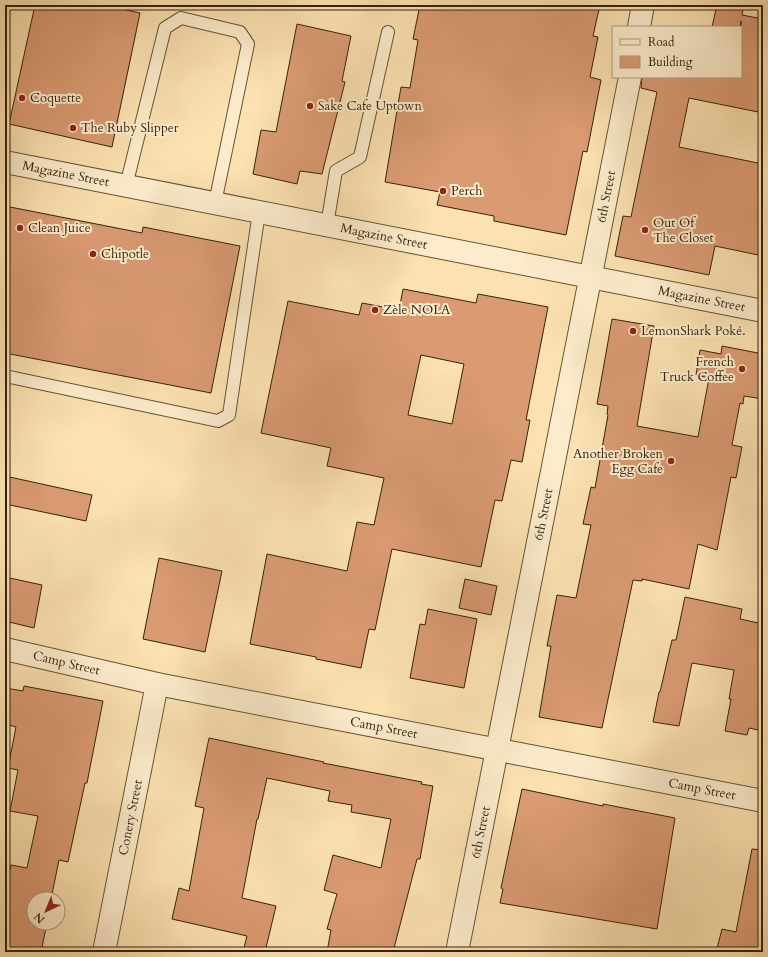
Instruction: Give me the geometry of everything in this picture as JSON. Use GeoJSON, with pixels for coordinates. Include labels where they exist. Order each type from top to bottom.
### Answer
{"type":"FeatureCollection","features":[{"type":"Feature","properties":{"kind":"street"},"geometry":{"type":"LineString","coordinates":[[639,26],[643,5]]}},
{"type":"Feature","properties":{"kind":"street","name":"6th Street"},"geometry":{"type":"LineString","coordinates":[[457,952],[630,78]]}},
{"type":"Feature","properties":{"kind":"street","name":"Magazine Street"},"geometry":{"type":"LineString","coordinates":[[5,162],[763,311]]}},
{"type":"Feature","properties":{"kind":"street","name":"Camp Street"},"geometry":{"type":"LineString","coordinates":[[5,649],[157,684],[763,801]]}},
{"type":"Feature","properties":{"kind":"street","name":"Conery Street"},"geometry":{"type":"LineString","coordinates":[[104,952],[157,684]]}},
{"type":"Feature","properties":{"kind":"lane"},"geometry":{"type":"LineString","coordinates":[[126,186],[165,28],[181,18],[240,32],[248,44],[215,204]]}},
{"type":"Feature","properties":{"kind":"lane"},"geometry":{"type":"LineString","coordinates":[[327,225],[336,171],[360,157],[388,32]]}},
{"type":"Feature","properties":{"kind":"lane"},"geometry":{"type":"LineString","coordinates":[[5,376],[218,421],[229,415],[259,212]]}},
{"type":"Feature","properties":{"kind":"building"},"geometry":{"type":"Polygon","coordinates":[[[35,5],[57,10],[58,5],[104,5],[140,13],[112,147],[9,124],[35,5]]]}},
{"type":"Feature","properties":{"kind":"building"},"geometry":{"type":"Polygon","coordinates":[[[420,5],[600,5],[593,36],[598,37],[590,77],[601,80],[587,152],[583,151],[566,235],[494,221],[494,216],[437,205],[440,192],[385,182],[401,87],[410,88],[418,40],[413,39],[420,5]]]}},
{"type":"Feature","properties":{"kind":"building"},"geometry":{"type":"Polygon","coordinates":[[[717,5],[744,5],[742,15],[763,19],[763,113],[689,98],[679,147],[763,164],[763,256],[715,246],[709,275],[615,256],[623,216],[631,217],[657,92],[641,88],[642,78],[742,78],[741,21],[740,26],[712,26],[717,5]]]}},
{"type":"Feature","properties":{"kind":"building","name":"Sake Cafe Uptown"},"geometry":{"type":"Polygon","coordinates":[[[297,24],[351,36],[342,81],[345,82],[322,174],[300,171],[297,184],[253,174],[261,130],[276,132],[297,24]]]}},
{"type":"Feature","properties":{"kind":"building"},"geometry":{"type":"Polygon","coordinates":[[[5,206],[142,233],[143,227],[240,246],[211,393],[5,353],[5,206]]]}},
{"type":"Feature","properties":{"kind":"building"},"geometry":{"type":"Polygon","coordinates":[[[403,289],[476,303],[478,294],[548,307],[526,420],[530,420],[522,462],[511,460],[502,501],[495,500],[481,567],[392,549],[375,630],[369,629],[361,668],[316,659],[316,657],[250,644],[267,554],[347,571],[357,522],[374,525],[384,478],[327,466],[331,448],[261,433],[288,301],[359,315],[362,303],[399,310],[403,289]],[[421,355],[408,415],[452,424],[464,364],[421,355]]]}},
{"type":"Feature","properties":{"kind":"building"},"geometry":{"type":"Polygon","coordinates":[[[612,319],[654,326],[637,426],[698,437],[709,378],[696,375],[700,350],[721,354],[722,346],[763,354],[763,399],[744,396],[743,404],[740,403],[732,445],[742,447],[736,478],[731,477],[717,550],[698,544],[689,589],[642,579],[642,581],[633,580],[602,728],[539,717],[551,646],[547,646],[557,595],[576,598],[591,525],[583,524],[591,487],[595,488],[608,415],[608,406],[597,404],[612,319]]]}},
{"type":"Feature","properties":{"kind":"building"},"geometry":{"type":"Polygon","coordinates":[[[5,476],[92,495],[86,521],[5,504],[5,476]]]}},
{"type":"Feature","properties":{"kind":"building"},"geometry":{"type":"Polygon","coordinates":[[[159,558],[222,571],[205,652],[143,639],[159,558]]]}},
{"type":"Feature","properties":{"kind":"building"},"geometry":{"type":"Polygon","coordinates":[[[5,577],[42,585],[34,628],[5,621],[5,577]]]}},
{"type":"Feature","properties":{"kind":"building"},"geometry":{"type":"Polygon","coordinates":[[[465,579],[497,586],[491,615],[459,608],[465,579]]]}},
{"type":"Feature","properties":{"kind":"building"},"geometry":{"type":"Polygon","coordinates":[[[685,597],[742,609],[740,619],[763,624],[763,731],[749,728],[747,735],[725,731],[731,699],[729,699],[734,670],[692,663],[679,726],[653,722],[672,640],[676,640],[685,597]]]}},
{"type":"Feature","properties":{"kind":"building"},"geometry":{"type":"Polygon","coordinates":[[[428,609],[477,619],[464,688],[410,678],[420,624],[425,625],[428,609]]]}},
{"type":"Feature","properties":{"kind":"building"},"geometry":{"type":"Polygon","coordinates":[[[24,686],[103,701],[87,783],[85,783],[68,862],[59,860],[53,891],[26,891],[26,931],[45,931],[41,952],[5,952],[5,869],[10,870],[11,865],[27,868],[38,816],[10,811],[18,770],[8,768],[16,727],[5,724],[5,688],[23,691],[24,686]]]}},
{"type":"Feature","properties":{"kind":"building"},"geometry":{"type":"Polygon","coordinates":[[[209,738],[324,762],[323,763],[422,782],[421,784],[433,786],[420,859],[417,859],[393,952],[327,952],[331,930],[327,929],[337,894],[324,890],[333,855],[381,868],[391,819],[351,812],[352,805],[328,801],[330,791],[267,778],[257,819],[242,898],[276,906],[265,952],[243,952],[247,936],[172,919],[179,888],[189,891],[204,808],[195,806],[209,738]]]}},
{"type":"Feature","properties":{"kind":"building"},"geometry":{"type":"Polygon","coordinates":[[[522,789],[603,806],[603,804],[675,818],[657,929],[500,903],[503,889],[501,888],[522,789]]]}},
{"type":"Feature","properties":{"kind":"building"},"geometry":{"type":"Polygon","coordinates":[[[752,849],[763,850],[763,952],[716,952],[722,929],[736,932],[752,849]]]}},
{"type":"Feature","properties":{"kind":"place","name":"Coquette"},"geometry":{"type":"Point","coordinates":[22,98]}},
{"type":"Feature","properties":{"kind":"place","name":"Sake Cafe Uptown"},"geometry":{"type":"Point","coordinates":[310,106]}},
{"type":"Feature","properties":{"kind":"place","name":"The Ruby Slipper"},"geometry":{"type":"Point","coordinates":[73,128]}},
{"type":"Feature","properties":{"kind":"place","name":"Perch"},"geometry":{"type":"Point","coordinates":[443,191]}},
{"type":"Feature","properties":{"kind":"place","name":"Clean Juice"},"geometry":{"type":"Point","coordinates":[20,228]}},
{"type":"Feature","properties":{"kind":"place","name":"Out Of The Closet"},"geometry":{"type":"Point","coordinates":[645,230]}},
{"type":"Feature","properties":{"kind":"place","name":"Chipotle"},"geometry":{"type":"Point","coordinates":[93,254]}},
{"type":"Feature","properties":{"kind":"place","name":"Zèle NOLA"},"geometry":{"type":"Point","coordinates":[375,310]}},
{"type":"Feature","properties":{"kind":"place","name":"LemonShark Poké."},"geometry":{"type":"Point","coordinates":[633,331]}},
{"type":"Feature","properties":{"kind":"place","name":"French Truck Coffee"},"geometry":{"type":"Point","coordinates":[742,369]}},
{"type":"Feature","properties":{"kind":"place","name":"Another Broken Egg Cafe"},"geometry":{"type":"Point","coordinates":[671,461]}}]}
